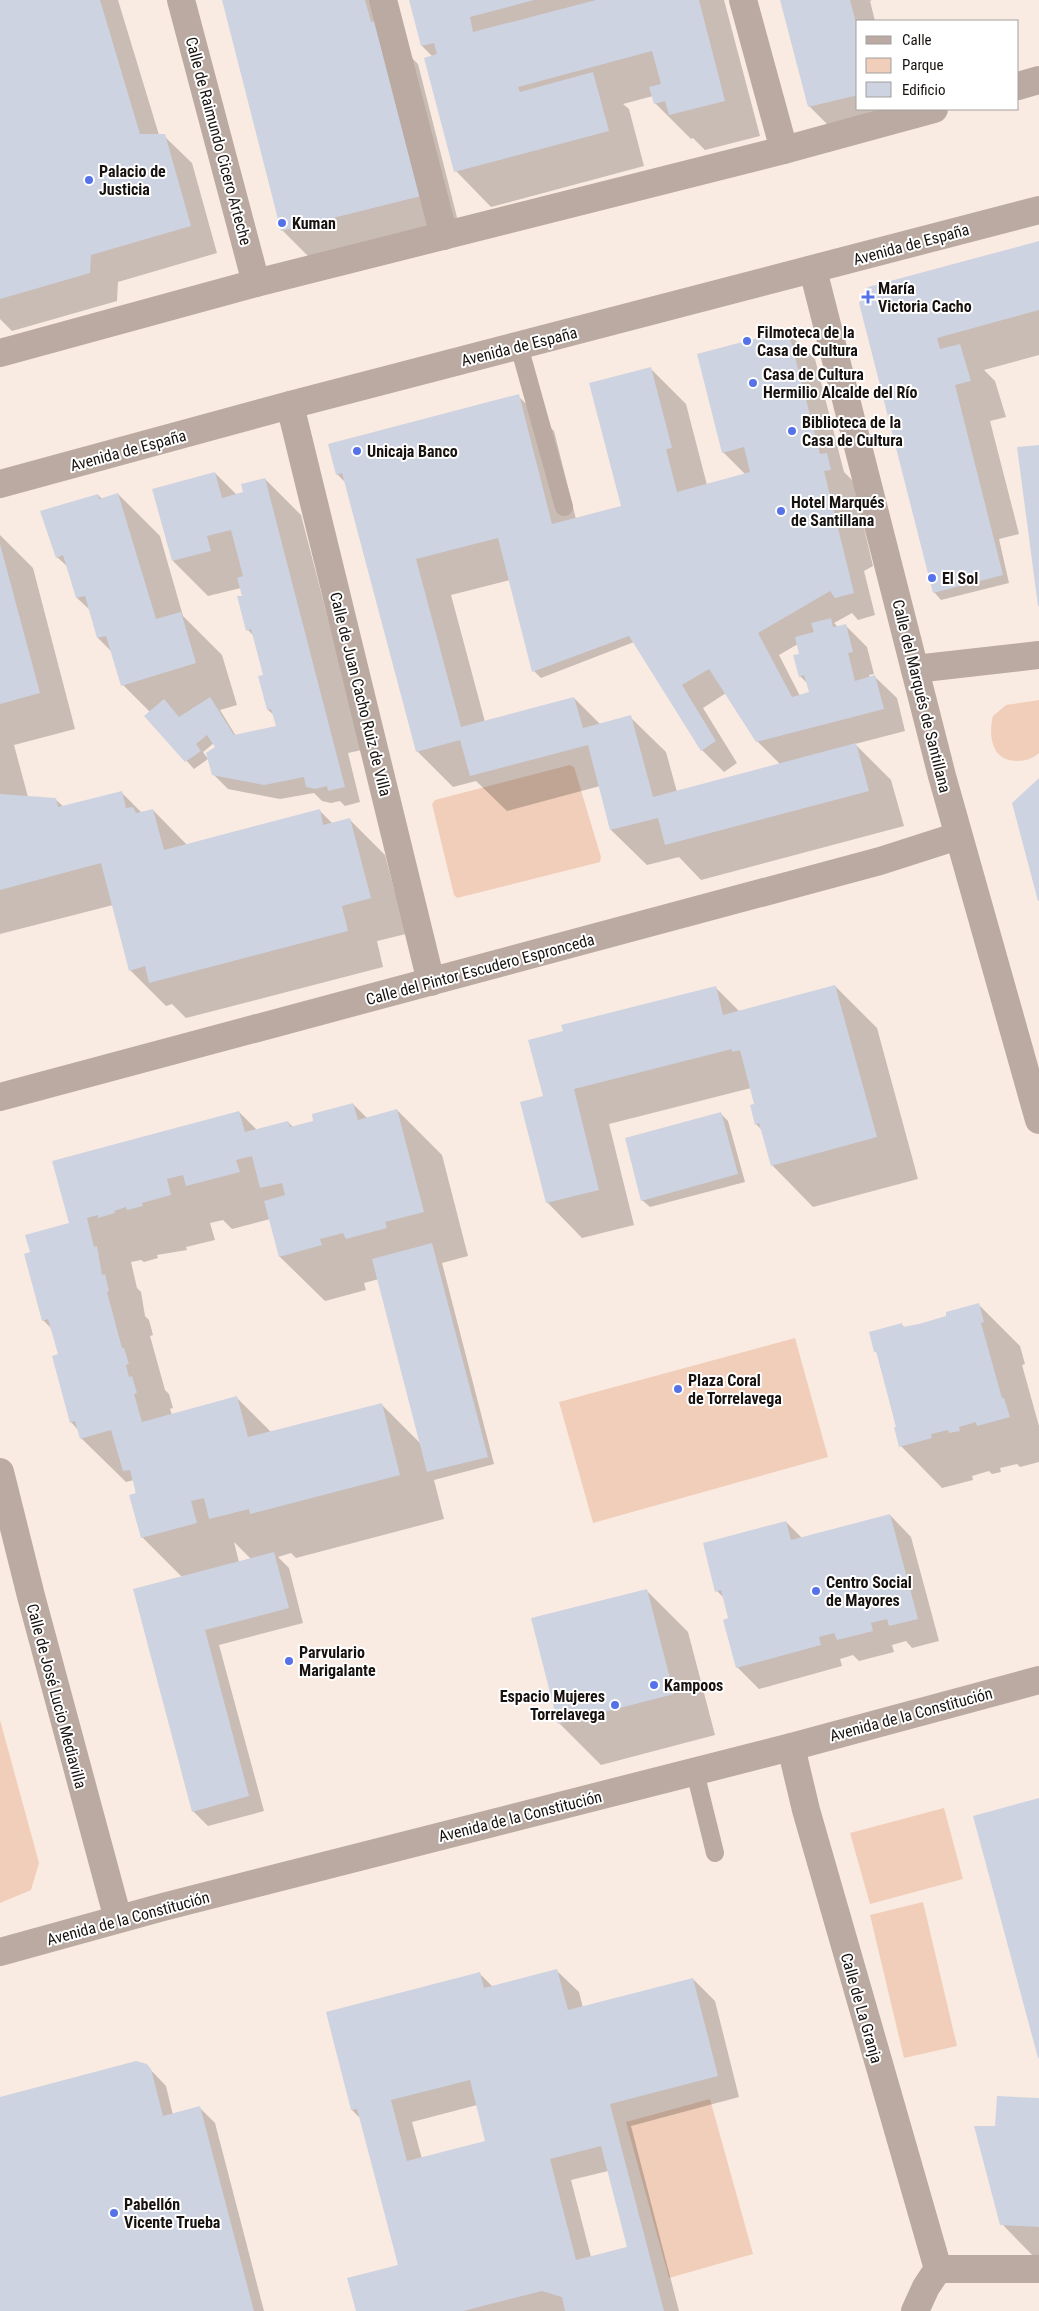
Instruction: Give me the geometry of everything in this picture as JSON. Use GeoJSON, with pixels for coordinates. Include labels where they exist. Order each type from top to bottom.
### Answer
{"type":"FeatureCollection","features":[{"type":"Feature","properties":{"kind":"street","name":"Calle de Raimundo Cicero Arteche"},"geometry":{"type":"LineString","coordinates":[[181,0],[256,283]]}},
{"type":"Feature","properties":{"kind":"street"},"geometry":{"type":"LineString","coordinates":[[383,0],[444,236]]}},
{"type":"Feature","properties":{"kind":"street"},"geometry":{"type":"LineString","coordinates":[[743,0],[784,150]]}},
{"type":"Feature","properties":{"kind":"street"},"geometry":{"type":"LineString","coordinates":[[1019,86],[1039,80]]}},
{"type":"Feature","properties":{"kind":"street"},"geometry":{"type":"LineString","coordinates":[[0,353],[256,283],[784,150],[930,110]]}},
{"type":"Feature","properties":{"kind":"street","name":"Avenida de España"},"geometry":{"type":"LineString","coordinates":[[0,484],[290,405],[1039,210]]}},
{"type":"Feature","properties":{"kind":"street","name":"Calle del Marqués de Santillana"},"geometry":{"type":"LineString","coordinates":[[813,270],[958,836],[1037,1105]]}},
{"type":"Feature","properties":{"kind":"street","name":"Calle de Juan Cacho Ruiz de Villa"},"geometry":{"type":"LineString","coordinates":[[290,405],[431,982]]}},
{"type":"Feature","properties":{"kind":"street"},"geometry":{"type":"LineString","coordinates":[[915,669],[1039,655]]}},
{"type":"Feature","properties":{"kind":"street","name":"Calle del Pintor Escudero Espronceda"},"geometry":{"type":"LineString","coordinates":[[0,1097],[880,861],[958,836]]}},
{"type":"Feature","properties":{"kind":"street","name":"Calle de José Lucio Mediavilla"},"geometry":{"type":"LineString","coordinates":[[0,1472],[31,1596],[118,1919]]}},
{"type":"Feature","properties":{"kind":"street","name":"Avenida de la Constitución"},"geometry":{"type":"LineString","coordinates":[[0,1952],[118,1919],[694,1772],[1039,1680]]}},
{"type":"Feature","properties":{"kind":"street","name":"Calle de La Granja"},"geometry":{"type":"LineString","coordinates":[[791,1746],[806,1810],[938,2269]]}},
{"type":"Feature","properties":{"kind":"street"},"geometry":{"type":"LineString","coordinates":[[915,2311],[926,2287],[938,2269],[1039,2269]]}},
{"type":"Feature","properties":{"kind":"lane"},"geometry":{"type":"LineString","coordinates":[[519,346],[564,507]]}},
{"type":"Feature","properties":{"kind":"lane"},"geometry":{"type":"LineString","coordinates":[[694,1772],[715,1853]]}},
{"type":"Feature","properties":{"kind":"green space"},"geometry":{"type":"Polygon","coordinates":[[[1039,700],[1039,753],[1029,759],[1017,761],[1000,756],[994,747],[992,738],[993,716],[1006,705],[1039,700]]]}},
{"type":"Feature","properties":{"kind":"green space"},"geometry":{"type":"Polygon","coordinates":[[[570,765],[574,767],[601,857],[600,862],[457,898],[454,895],[432,804],[435,800],[570,765]]]}},
{"type":"Feature","properties":{"kind":"green space"},"geometry":{"type":"Polygon","coordinates":[[[795,1338],[828,1457],[593,1523],[559,1402],[795,1338]]]}},
{"type":"Feature","properties":{"kind":"green space"},"geometry":{"type":"Polygon","coordinates":[[[0,1720],[39,1863],[31,1890],[0,1903],[0,1720]]]}},
{"type":"Feature","properties":{"kind":"green space"},"geometry":{"type":"Polygon","coordinates":[[[944,1808],[963,1879],[870,1904],[850,1833],[944,1808]]]}},
{"type":"Feature","properties":{"kind":"green space"},"geometry":{"type":"Polygon","coordinates":[[[923,1902],[957,2046],[904,2058],[870,1915],[923,1902]]]}},
{"type":"Feature","properties":{"kind":"green space"},"geometry":{"type":"Polygon","coordinates":[[[710,2099],[753,2254],[669,2278],[626,2122],[710,2099]]]}},
{"type":"Feature","properties":{"kind":"building","name":"Palacio de Justicia"},"geometry":{"type":"Polygon","coordinates":[[[0,0],[100,0],[140,134],[165,134],[191,226],[91,255],[90,273],[0,299],[0,0]]]}},
{"type":"Feature","properties":{"kind":"building"},"geometry":{"type":"Polygon","coordinates":[[[222,0],[365,0],[371,22],[377,21],[421,196],[281,231],[222,0]]]}},
{"type":"Feature","properties":{"kind":"building"},"geometry":{"type":"Polygon","coordinates":[[[409,0],[534,0],[470,17],[473,32],[596,0],[699,0],[725,101],[669,115],[665,101],[654,104],[649,87],[661,84],[652,51],[518,87],[520,92],[593,72],[609,131],[454,172],[424,58],[437,54],[434,43],[421,46],[409,0]]]}},
{"type":"Feature","properties":{"kind":"building"},"geometry":{"type":"Polygon","coordinates":[[[780,0],[850,0],[856,22],[856,95],[808,107],[780,0]]]}},
{"type":"Feature","properties":{"kind":"building"},"geometry":{"type":"Polygon","coordinates":[[[1039,241],[1039,310],[937,338],[940,349],[960,344],[971,381],[955,385],[1003,575],[933,593],[859,303],[868,287],[1039,241]]]}},
{"type":"Feature","properties":{"kind":"building"},"geometry":{"type":"Polygon","coordinates":[[[788,330],[820,454],[827,453],[831,470],[824,471],[854,593],[835,598],[830,591],[758,633],[792,697],[809,692],[804,675],[799,677],[793,655],[799,654],[795,637],[814,632],[811,623],[831,618],[833,627],[846,624],[853,652],[848,653],[855,681],[875,675],[884,709],[756,742],[709,669],[682,685],[716,741],[701,751],[629,636],[532,672],[498,538],[416,559],[461,727],[574,697],[583,728],[631,715],[653,797],[856,743],[869,791],[665,845],[658,818],[610,830],[588,745],[470,776],[460,740],[416,752],[342,473],[336,475],[328,444],[519,394],[552,524],[621,506],[589,383],[651,367],[672,448],[666,449],[677,492],[750,472],[744,447],[722,453],[697,354],[788,330]]]}},
{"type":"Feature","properties":{"kind":"building"},"geometry":{"type":"Polygon","coordinates":[[[1039,445],[1039,606],[1038,606],[1017,447],[1039,445]]]}},
{"type":"Feature","properties":{"kind":"building"},"geometry":{"type":"Polygon","coordinates":[[[215,472],[222,498],[243,492],[241,484],[265,478],[345,787],[328,791],[327,786],[315,789],[306,787],[304,777],[264,785],[212,775],[206,753],[215,747],[207,735],[196,744],[201,751],[185,762],[144,716],[164,699],[179,717],[210,697],[234,735],[276,726],[271,709],[267,710],[258,676],[263,675],[251,629],[246,631],[237,596],[242,596],[237,578],[243,576],[231,530],[207,536],[211,551],[172,561],[152,489],[215,472]]]}},
{"type":"Feature","properties":{"kind":"building"},"geometry":{"type":"Polygon","coordinates":[[[118,493],[156,619],[181,612],[196,663],[121,686],[106,636],[97,638],[85,596],[76,598],[63,555],[56,558],[40,511],[98,494],[99,499],[118,493]]]}},
{"type":"Feature","properties":{"kind":"building"},"geometry":{"type":"Polygon","coordinates":[[[0,544],[40,693],[0,704],[0,544]]]}},
{"type":"Feature","properties":{"kind":"building"},"geometry":{"type":"Polygon","coordinates":[[[1039,778],[1039,901],[1038,901],[1012,803],[1039,778]]]}},
{"type":"Feature","properties":{"kind":"building"},"geometry":{"type":"Polygon","coordinates":[[[122,791],[126,808],[133,807],[136,813],[153,809],[164,850],[320,809],[323,825],[350,818],[371,898],[342,906],[348,931],[149,983],[145,966],[129,971],[101,863],[0,890],[0,794],[56,798],[58,807],[122,791]]]}},
{"type":"Feature","properties":{"kind":"building"},"geometry":{"type":"Polygon","coordinates":[[[835,985],[877,1137],[771,1166],[759,1123],[755,1125],[750,1105],[754,1104],[740,1050],[732,1052],[732,1049],[574,1089],[599,1190],[546,1203],[520,1102],[543,1096],[528,1040],[563,1031],[561,1025],[716,986],[723,1015],[835,985]]]}},
{"type":"Feature","properties":{"kind":"building"},"geometry":{"type":"Polygon","coordinates":[[[353,1103],[358,1120],[397,1109],[424,1212],[385,1222],[387,1228],[346,1239],[343,1233],[320,1239],[322,1245],[279,1257],[264,1201],[285,1195],[282,1183],[260,1188],[252,1156],[236,1160],[240,1172],[186,1186],[183,1175],[167,1179],[171,1195],[142,1203],[143,1206],[127,1210],[126,1207],[114,1211],[115,1213],[98,1218],[98,1215],[87,1218],[94,1247],[97,1246],[102,1275],[105,1274],[109,1291],[107,1292],[122,1348],[124,1348],[129,1364],[126,1365],[129,1377],[132,1376],[137,1393],[134,1394],[142,1422],[237,1396],[248,1437],[382,1403],[400,1475],[250,1514],[249,1509],[209,1519],[204,1498],[191,1501],[197,1523],[141,1538],[129,1495],[136,1493],[130,1470],[123,1471],[111,1430],[80,1439],[75,1421],[70,1423],[52,1356],[58,1354],[48,1319],[42,1321],[24,1254],[30,1252],[25,1235],[69,1223],[52,1161],[239,1111],[245,1132],[288,1121],[290,1127],[313,1121],[312,1114],[353,1103]]]}},
{"type":"Feature","properties":{"kind":"building"},"geometry":{"type":"Polygon","coordinates":[[[721,1112],[738,1174],[641,1201],[625,1138],[721,1112]]]}},
{"type":"Feature","properties":{"kind":"building"},"geometry":{"type":"Polygon","coordinates":[[[432,1243],[488,1457],[427,1472],[372,1259],[432,1243]]]}},
{"type":"Feature","properties":{"kind":"building"},"geometry":{"type":"Polygon","coordinates":[[[979,1303],[984,1322],[981,1323],[1002,1398],[1004,1398],[1010,1417],[977,1426],[976,1422],[959,1427],[960,1431],[949,1433],[948,1430],[931,1434],[932,1438],[899,1447],[894,1427],[896,1427],[876,1351],[874,1352],[869,1332],[902,1323],[903,1327],[919,1324],[946,1316],[946,1312],[979,1303]]]}},
{"type":"Feature","properties":{"kind":"building","name":"Centro Social de Mayores"},"geometry":{"type":"Polygon","coordinates":[[[890,1514],[918,1619],[889,1626],[887,1619],[871,1623],[873,1631],[837,1640],[834,1633],[819,1637],[821,1645],[736,1668],[723,1620],[728,1618],[721,1590],[715,1592],[703,1543],[786,1521],[791,1540],[890,1514]]]}},
{"type":"Feature","properties":{"kind":"building"},"geometry":{"type":"Polygon","coordinates":[[[274,1552],[289,1608],[205,1630],[249,1796],[192,1812],[133,1589],[274,1552]]]}},
{"type":"Feature","properties":{"kind":"building"},"geometry":{"type":"Polygon","coordinates":[[[647,1589],[674,1694],[558,1724],[531,1618],[647,1589]]]}},
{"type":"Feature","properties":{"kind":"building"},"geometry":{"type":"Polygon","coordinates":[[[1039,1798],[1039,2058],[1038,2058],[973,1816],[1039,1798]]]}},
{"type":"Feature","properties":{"kind":"building"},"geometry":{"type":"Polygon","coordinates":[[[557,1969],[568,2010],[693,1978],[718,2076],[610,2104],[664,2311],[565,2311],[562,2297],[542,2291],[463,2311],[356,2311],[347,2278],[398,2265],[357,2109],[351,2110],[326,2012],[480,1972],[484,1988],[557,1969]],[[470,2080],[391,2100],[407,2161],[485,2141],[470,2080]],[[601,2146],[550,2159],[576,2260],[627,2247],[601,2146]]]}},
{"type":"Feature","properties":{"kind":"building","name":"Pabellón Vicente Trueba"},"geometry":{"type":"Polygon","coordinates":[[[136,2061],[147,2064],[151,2069],[163,2116],[200,2106],[254,2311],[0,2311],[0,2097],[136,2061]]]}},
{"type":"Feature","properties":{"kind":"building"},"geometry":{"type":"Polygon","coordinates":[[[997,2096],[1039,2098],[1039,2227],[1000,2225],[974,2126],[995,2126],[997,2096]]]}},
{"type":"Feature","properties":{"kind":"place","name":"Palacio de Justicia"},"geometry":{"type":"Point","coordinates":[89,180]}},
{"type":"Feature","properties":{"kind":"place","name":"Kuman"},"geometry":{"type":"Point","coordinates":[282,223]}},
{"type":"Feature","properties":{"kind":"place","name":"María Victoria Cacho"},"geometry":{"type":"Point","coordinates":[868,297]}},
{"type":"Feature","properties":{"kind":"place","name":"Filmoteca de la Casa de Cultura"},"geometry":{"type":"Point","coordinates":[747,341]}},
{"type":"Feature","properties":{"kind":"place","name":"Casa de Cultura Hermilio Alcalde del Río"},"geometry":{"type":"Point","coordinates":[753,383]}},
{"type":"Feature","properties":{"kind":"place","name":"Biblioteca de la Casa de Cultura"},"geometry":{"type":"Point","coordinates":[792,431]}},
{"type":"Feature","properties":{"kind":"place","name":"Unicaja Banco"},"geometry":{"type":"Point","coordinates":[357,451]}},
{"type":"Feature","properties":{"kind":"place","name":"Hotel Marqués de Santillana"},"geometry":{"type":"Point","coordinates":[781,511]}},
{"type":"Feature","properties":{"kind":"place","name":"El Sol"},"geometry":{"type":"Point","coordinates":[932,578]}},
{"type":"Feature","properties":{"kind":"place","name":"Plaza Coral de Torrelavega"},"geometry":{"type":"Point","coordinates":[678,1389]}},
{"type":"Feature","properties":{"kind":"place","name":"Centro Social de Mayores"},"geometry":{"type":"Point","coordinates":[816,1591]}},
{"type":"Feature","properties":{"kind":"place","name":"Parvulario Marigalante"},"geometry":{"type":"Point","coordinates":[289,1661]}},
{"type":"Feature","properties":{"kind":"place","name":"Kampoos"},"geometry":{"type":"Point","coordinates":[654,1685]}},
{"type":"Feature","properties":{"kind":"place","name":"Espacio Mujeres Torrelavega"},"geometry":{"type":"Point","coordinates":[615,1705]}},
{"type":"Feature","properties":{"kind":"place","name":"Pabellón Vicente Trueba"},"geometry":{"type":"Point","coordinates":[114,2213]}}]}
